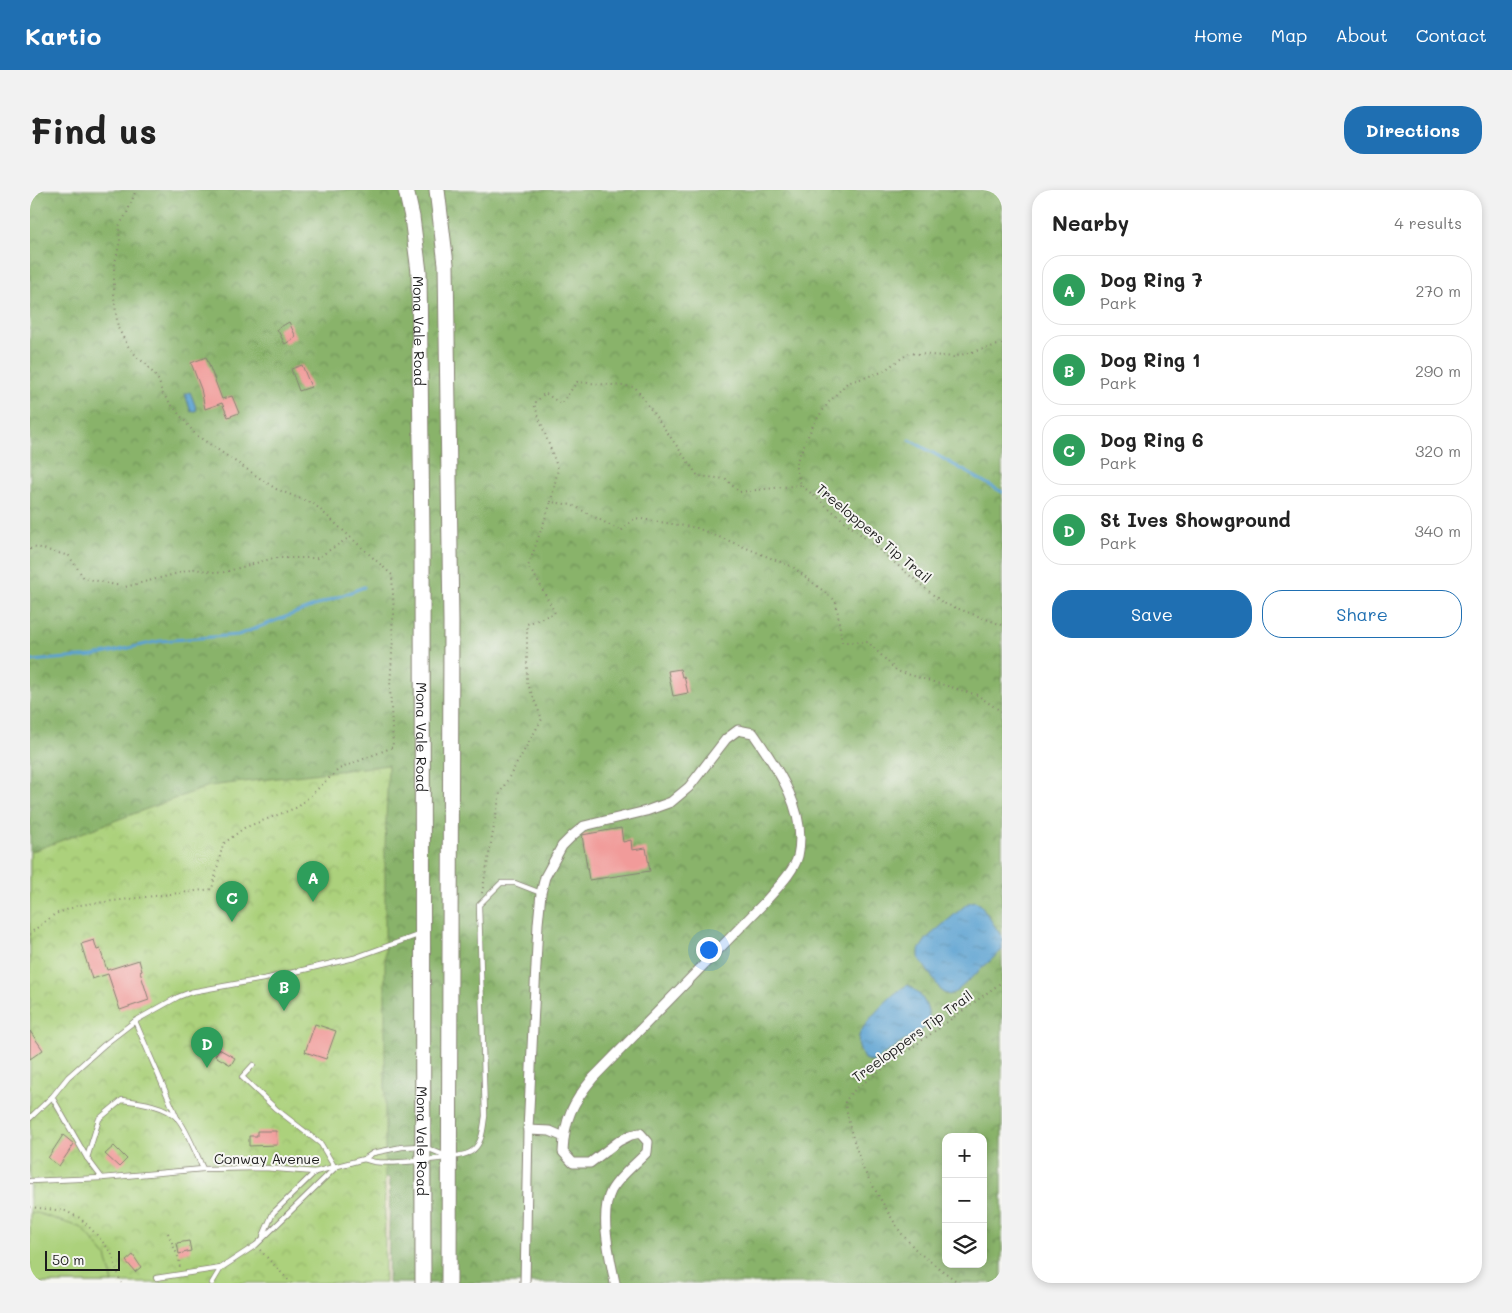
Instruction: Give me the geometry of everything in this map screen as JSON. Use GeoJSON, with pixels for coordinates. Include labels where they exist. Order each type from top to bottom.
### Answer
{"type":"FeatureCollection","features":[{"type":"Feature","properties":{"kind":"highway","name":"Mona Vale Road"},"geometry":{"type":"LineString","coordinates":[[406,190],[412,217],[419,272],[422,536],[423,1283]]}},
{"type":"Feature","properties":{"kind":"highway","name":"Mona Vale Road"},"geometry":{"type":"LineString","coordinates":[[437,190],[446,264],[451,622],[449,1283]]}},
{"type":"Feature","properties":{"kind":"street"},"geometry":{"type":"LineString","coordinates":[[525,1283],[528,1130],[538,924],[541,893],[545,878],[562,846],[584,826],[646,811],[671,802],[689,787],[726,738],[738,730],[753,733],[774,763],[790,795],[800,827],[798,857],[785,879],[765,902],[577,1097],[568,1120],[563,1152],[573,1163],[590,1163],[631,1134],[640,1133],[648,1142],[648,1152],[611,1191],[605,1211],[608,1248],[615,1283]]}},
{"type":"Feature","properties":{"kind":"street"},"geometry":{"type":"LineString","coordinates":[[528,1130],[550,1131],[564,1137]]}},
{"type":"Feature","properties":{"kind":"lane"},"geometry":{"type":"LineString","coordinates":[[253,1065],[242,1077],[276,1109],[321,1144],[335,1168],[364,1159],[373,1153],[402,1147],[422,1153],[448,1157],[464,1155],[473,1151],[481,1140],[485,1116],[479,905],[501,883],[515,882],[541,893]]}},
{"type":"Feature","properties":{"kind":"lane"},"geometry":{"type":"LineString","coordinates":[[30,1118],[52,1097],[68,1077],[93,1054],[135,1021],[178,997],[191,992],[269,978],[354,958],[422,934]]}},
{"type":"Feature","properties":{"kind":"lane"},"geometry":{"type":"LineString","coordinates":[[135,1021],[178,1119],[203,1169]]}},
{"type":"Feature","properties":{"kind":"lane"},"geometry":{"type":"LineString","coordinates":[[52,1097],[87,1158],[102,1178]]}},
{"type":"Feature","properties":{"kind":"lane"},"geometry":{"type":"LineString","coordinates":[[87,1158],[99,1119],[122,1100],[141,1102],[160,1108],[178,1119]]}},
{"type":"Feature","properties":{"kind":"lane"},"geometry":{"type":"LineString","coordinates":[[364,1159],[375,1162],[422,1153],[448,1157]]}},
{"type":"Feature","properties":{"kind":"lane","name":"Conway Avenue"},"geometry":{"type":"LineString","coordinates":[[30,1181],[102,1178],[203,1169],[264,1168],[315,1172],[335,1168]]}},
{"type":"Feature","properties":{"kind":"lane","name":"Conway Avenue"},"geometry":{"type":"LineString","coordinates":[[212,1283],[221,1268],[256,1245],[335,1168]]}},
{"type":"Feature","properties":{"kind":"lane"},"geometry":{"type":"LineString","coordinates":[[262,1238],[273,1212],[315,1172]]}},
{"type":"Feature","properties":{"kind":"lane"},"geometry":{"type":"LineString","coordinates":[[156,1278],[221,1268]]}},
{"type":"Feature","properties":{"kind":"path"},"geometry":{"type":"LineString","coordinates":[[30,936],[33,931],[55,914],[80,905],[212,889],[223,844],[244,828],[298,807],[339,770],[393,747],[390,687],[394,638],[392,626],[394,614],[392,575],[314,504],[276,489],[196,435],[162,393],[159,381],[146,364],[128,346],[118,328],[114,297],[114,267],[120,241],[119,226],[127,213],[136,190]]}},
{"type":"Feature","properties":{"kind":"path","name":"Treeloppers Tip Trail"},"geometry":{"type":"LineString","coordinates":[[1002,344],[953,357],[909,353],[882,372],[847,383],[829,402],[814,423],[794,465],[801,485],[943,603],[1002,625]]}},
{"type":"Feature","properties":{"kind":"path"},"geometry":{"type":"LineString","coordinates":[[479,905],[500,793],[542,719],[526,682],[527,624],[555,613],[537,579],[528,567],[551,502],[558,469],[534,404],[545,393],[561,404],[577,382],[635,387],[698,476],[726,479],[738,492],[801,485]]}},
{"type":"Feature","properties":{"kind":"path"},"geometry":{"type":"LineString","coordinates":[[551,502],[572,505],[621,531],[635,518],[697,528],[793,567],[836,601],[842,642],[868,642],[897,670],[977,695],[1002,712]]}},
{"type":"Feature","properties":{"kind":"path"},"geometry":{"type":"LineString","coordinates":[[30,548],[37,547],[69,556],[84,578],[125,587],[194,569],[221,573],[274,558],[317,558],[350,537]]}},
{"type":"Feature","properties":{"kind":"path","name":"Treeloppers Tip Trail"},"geometry":{"type":"LineString","coordinates":[[959,1283],[918,1252],[901,1233],[862,1167],[850,1128],[845,1102],[851,1093],[862,1084],[1002,982]]}},
{"type":"Feature","properties":{"kind":"path"},"geometry":{"type":"LineString","coordinates":[[30,1207],[65,1212],[80,1218],[111,1252],[121,1283]]}},
{"type":"Feature","properties":{"kind":"path"},"geometry":{"type":"LineString","coordinates":[[168,1233],[179,1259],[181,1274]]}},
{"type":"Feature","properties":{"kind":"path"},"geometry":{"type":"LineString","coordinates":[[256,1245],[291,1283]]}},
{"type":"Feature","properties":{"kind":"green space"},"geometry":{"type":"Polygon","coordinates":[[[30,190],[1002,190],[1002,1283],[388,1283],[390,1178],[30,1198],[30,190]]]}},
{"type":"Feature","properties":{"kind":"green space"},"geometry":{"type":"Polygon","coordinates":[[[388,765],[385,849],[385,1283],[30,1283],[30,852],[209,786],[388,765]]]}},
{"type":"Feature","properties":{"kind":"green space"},"geometry":{"type":"Polygon","coordinates":[[[30,1213],[37,1213],[82,1228],[106,1256],[113,1283],[30,1283],[30,1213]]]}},
{"type":"Feature","properties":{"kind":"water"},"geometry":{"type":"Polygon","coordinates":[[[190,392],[197,410],[191,412],[185,394],[190,392]]]}},
{"type":"Feature","properties":{"kind":"water"},"geometry":{"type":"Polygon","coordinates":[[[975,901],[981,905],[1002,937],[1002,950],[957,991],[949,995],[942,992],[919,958],[919,950],[927,938],[968,903],[975,901]]]}},
{"type":"Feature","properties":{"kind":"water"},"geometry":{"type":"Polygon","coordinates":[[[908,985],[918,992],[924,1002],[930,1024],[872,1062],[864,1059],[858,1042],[861,1031],[888,1000],[908,985]]]}},
{"type":"Feature","properties":{"kind":"building"},"geometry":{"type":"Polygon","coordinates":[[[289,322],[296,337],[285,344],[277,329],[289,322]]]}},
{"type":"Feature","properties":{"kind":"building"},"geometry":{"type":"Polygon","coordinates":[[[206,357],[222,399],[232,396],[239,413],[228,417],[222,403],[205,409],[201,389],[191,363],[206,357]]]}},
{"type":"Feature","properties":{"kind":"building"},"geometry":{"type":"Polygon","coordinates":[[[302,365],[311,387],[299,391],[291,369],[302,365]]]}},
{"type":"Feature","properties":{"kind":"building"},"geometry":{"type":"Polygon","coordinates":[[[680,669],[682,677],[684,676],[688,693],[673,696],[668,671],[680,669]]]}},
{"type":"Feature","properties":{"kind":"building"},"geometry":{"type":"Polygon","coordinates":[[[621,828],[623,842],[631,840],[632,850],[646,848],[650,871],[589,880],[582,835],[621,828]]]}},
{"type":"Feature","properties":{"kind":"building"},"geometry":{"type":"Polygon","coordinates":[[[94,940],[97,950],[100,949],[107,970],[139,960],[142,971],[140,972],[149,1000],[120,1010],[108,974],[92,979],[81,944],[94,940]]]}},
{"type":"Feature","properties":{"kind":"building"},"geometry":{"type":"Polygon","coordinates":[[[315,1024],[336,1031],[326,1059],[305,1052],[315,1024]]]}},
{"type":"Feature","properties":{"kind":"building"},"geometry":{"type":"Polygon","coordinates":[[[30,1031],[43,1050],[30,1059],[30,1031]]]}},
{"type":"Feature","properties":{"kind":"building"},"geometry":{"type":"Polygon","coordinates":[[[219,1049],[235,1058],[231,1065],[215,1056],[219,1049]]]}},
{"type":"Feature","properties":{"kind":"building"},"geometry":{"type":"Polygon","coordinates":[[[257,1131],[276,1131],[277,1145],[249,1146],[249,1136],[257,1136],[257,1131]]]}},
{"type":"Feature","properties":{"kind":"building"},"geometry":{"type":"Polygon","coordinates":[[[63,1135],[74,1144],[59,1166],[48,1158],[63,1135]]]}},
{"type":"Feature","properties":{"kind":"building"},"geometry":{"type":"Polygon","coordinates":[[[114,1146],[127,1159],[119,1167],[105,1154],[114,1146]]]}},
{"type":"Feature","properties":{"kind":"building"},"geometry":{"type":"Polygon","coordinates":[[[189,1241],[191,1251],[179,1254],[177,1243],[189,1241]]]}},
{"type":"Feature","properties":{"kind":"building"},"geometry":{"type":"Polygon","coordinates":[[[133,1255],[141,1267],[135,1272],[126,1261],[133,1255]]]}},
{"type":"Feature","properties":{"kind":"waterway"},"geometry":{"type":"LineString","coordinates":[[910,440],[1002,492]]}},
{"type":"Feature","properties":{"kind":"waterway"},"geometry":{"type":"LineString","coordinates":[[30,661],[93,656],[160,641],[238,635],[364,587]]}},
{"type":"Feature","properties":{"kind":"place","name":"Dog Ring 7"},"geometry":{"type":"Point","coordinates":[313,902]}},
{"type":"Feature","properties":{"kind":"place","name":"Dog Ring 6"},"geometry":{"type":"Point","coordinates":[232,922]}},
{"type":"Feature","properties":{"kind":"place","name":"Dog Ring 1"},"geometry":{"type":"Point","coordinates":[284,1011]}},
{"type":"Feature","properties":{"kind":"place","name":"St Ives Showground"},"geometry":{"type":"Point","coordinates":[207,1068]}}]}
